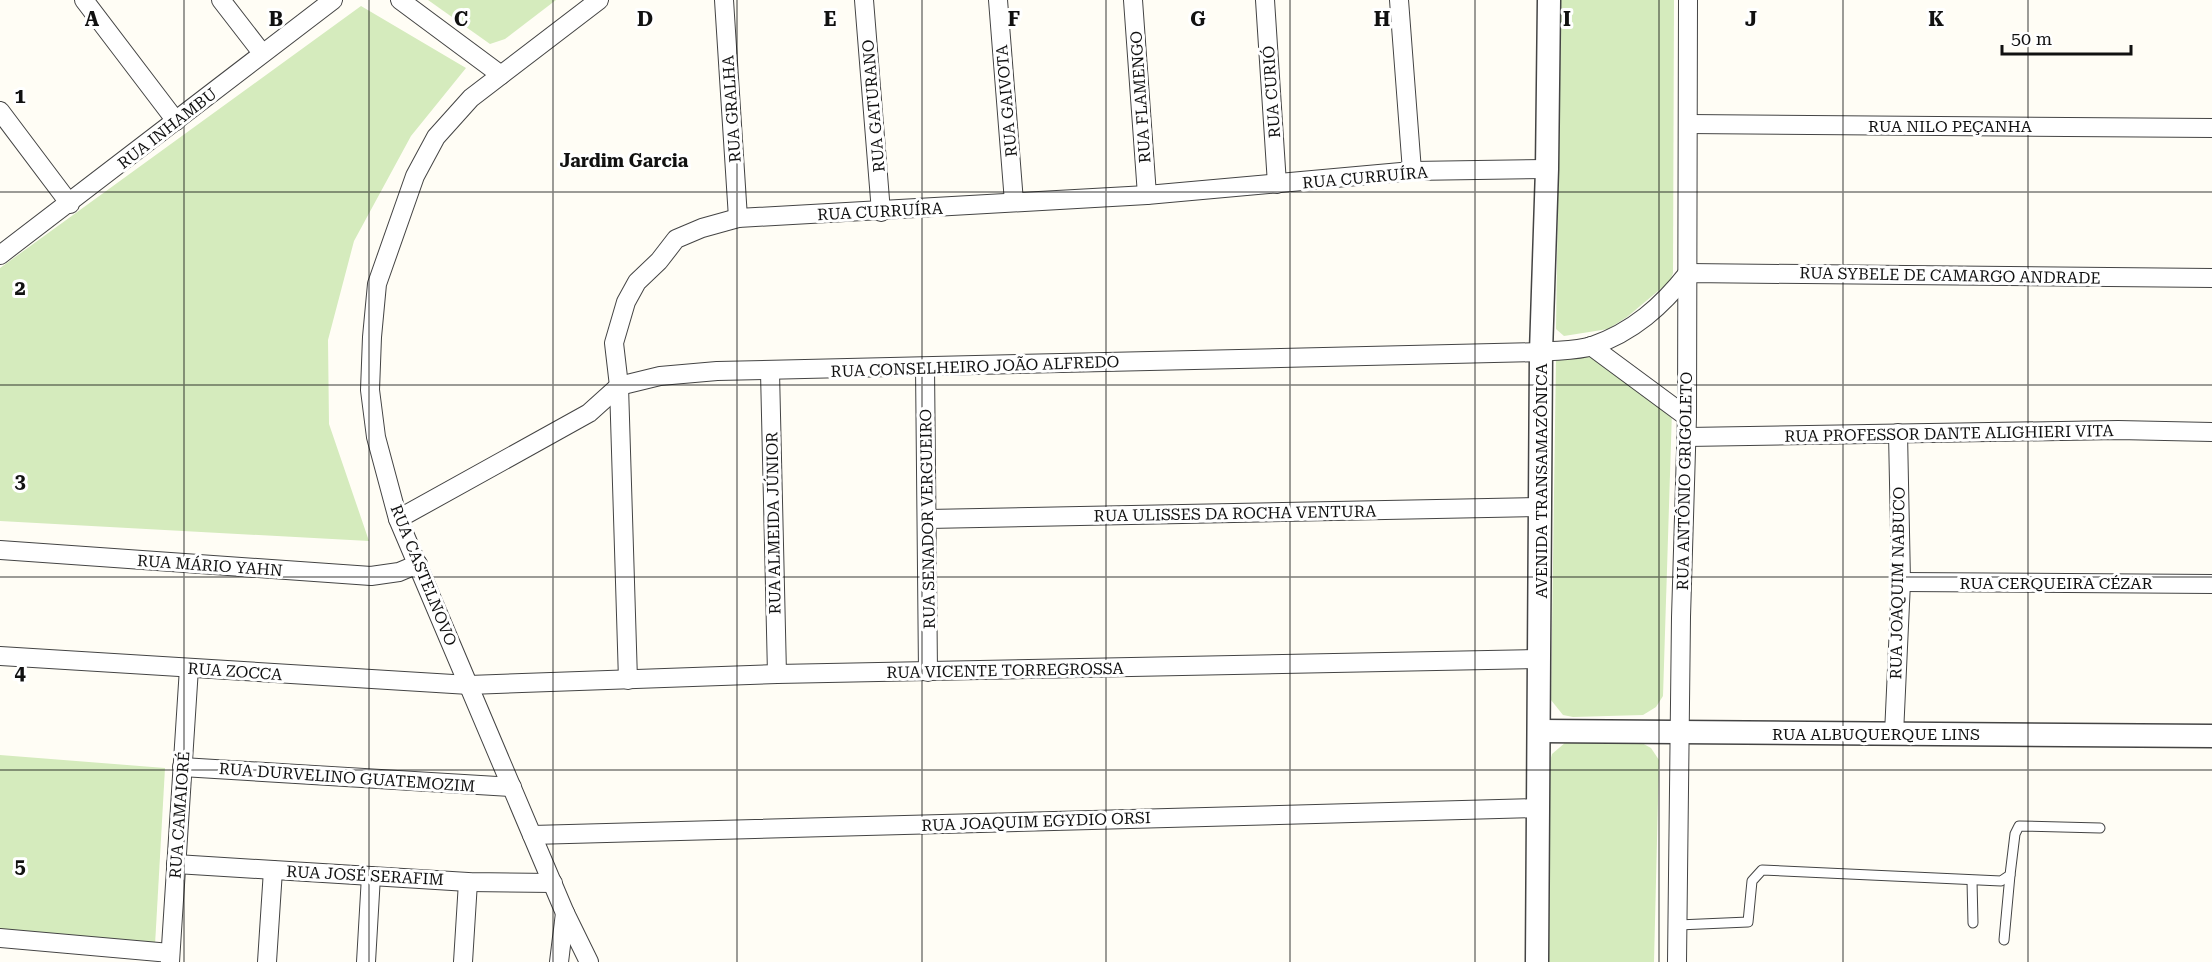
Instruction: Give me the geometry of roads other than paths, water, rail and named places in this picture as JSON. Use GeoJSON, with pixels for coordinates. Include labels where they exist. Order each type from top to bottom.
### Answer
{"type":"FeatureCollection","features":[{"type":"Feature","properties":{"kind":"street"},"geometry":{"type":"LineString","coordinates":[[84,0],[176,121]]}},
{"type":"Feature","properties":{"kind":"street"},"geometry":{"type":"LineString","coordinates":[[221,0],[261,53]]}},
{"type":"Feature","properties":{"kind":"street","name":"RUA INHAMBU"},"geometry":{"type":"LineString","coordinates":[[0,255],[70,204],[261,53],[333,0]]}},
{"type":"Feature","properties":{"kind":"street"},"geometry":{"type":"LineString","coordinates":[[400,0],[501,75]]}},
{"type":"Feature","properties":{"kind":"street","name":"RUA CASTELNOVO"},"geometry":{"type":"LineString","coordinates":[[589,962],[565,913],[398,519],[376,437],[370,390],[377,284],[416,176],[436,137],[471,98],[598,0]]}},
{"type":"Feature","properties":{"kind":"street","name":"RUA GRALHA"},"geometry":{"type":"LineString","coordinates":[[724,0],[738,218]]}},
{"type":"Feature","properties":{"kind":"street","name":"RUA GATURANO"},"geometry":{"type":"LineString","coordinates":[[864,0],[881,212]]}},
{"type":"Feature","properties":{"kind":"street","name":"RUA GAIVOTA"},"geometry":{"type":"LineString","coordinates":[[998,0],[1014,202]]}},
{"type":"Feature","properties":{"kind":"street","name":"RUA FLAMENGO"},"geometry":{"type":"LineString","coordinates":[[1133,0],[1147,195]]}},
{"type":"Feature","properties":{"kind":"street","name":"RUA CURIÓ"},"geometry":{"type":"LineString","coordinates":[[1266,0],[1277,184]]}},
{"type":"Feature","properties":{"kind":"street"},"geometry":{"type":"LineString","coordinates":[[1398,0],[1412,171]]}},
{"type":"Feature","properties":{"kind":"street","name":"AVENIDA TRANSAMAZÔNICA"},"geometry":{"type":"LineString","coordinates":[[1537,962],[1542,507],[1541,352],[1547,169],[1549,0]]}},
{"type":"Feature","properties":{"kind":"street","name":"RUA ANTÔNIO GRIGOLETO"},"geometry":{"type":"LineString","coordinates":[[1677,962],[1682,733],[1681,617],[1687,437],[1688,0]]}},
{"type":"Feature","properties":{"kind":"street"},"geometry":{"type":"LineString","coordinates":[[0,111],[70,204]]}},
{"type":"Feature","properties":{"kind":"street","name":"RUA NILO PEÇANHA"},"geometry":{"type":"LineString","coordinates":[[1688,124],[2212,128]]}},
{"type":"Feature","properties":{"kind":"street","name":"RUA CURRUÍRA"},"geometry":{"type":"LineString","coordinates":[[628,680],[620,386],[614,343],[626,302],[637,282],[659,261],[676,239],[702,228],[738,218],[881,212],[1147,195],[1412,171],[1547,169]]}},
{"type":"Feature","properties":{"kind":"street","name":"RUA CONSELHEIRO JOÃO ALFREDO"},"geometry":{"type":"LineString","coordinates":[[398,519],[589,413],[620,386],[660,376],[694,373],[1541,352],[1591,346],[1638,324],[1667,299],[1688,273]]}},
{"type":"Feature","properties":{"kind":"street","name":"RUA SYBELE DE CAMARGO ANDRADE"},"geometry":{"type":"LineString","coordinates":[[1688,273],[2212,278]]}},
{"type":"Feature","properties":{"kind":"street"},"geometry":{"type":"LineString","coordinates":[[1591,346],[1687,417]]}},
{"type":"Feature","properties":{"kind":"street","name":"RUA SENADOR VERGUEIRO"},"geometry":{"type":"LineString","coordinates":[[925,367],[928,672]]}},
{"type":"Feature","properties":{"kind":"street","name":"RUA ALMEIDA JÚNIOR"},"geometry":{"type":"LineString","coordinates":[[770,372],[777,674]]}},
{"type":"Feature","properties":{"kind":"street","name":"RUA PROFESSOR DANTE ALIGHIERI VITA"},"geometry":{"type":"LineString","coordinates":[[1687,437],[1898,433],[2212,432]]}},
{"type":"Feature","properties":{"kind":"street","name":"RUA JOAQUIM NABUCO"},"geometry":{"type":"LineString","coordinates":[[1894,734],[1901,582],[1898,433]]}},
{"type":"Feature","properties":{"kind":"street","name":"RUA ULISSES DA ROCHA VENTURA"},"geometry":{"type":"LineString","coordinates":[[928,519],[1542,507]]}},
{"type":"Feature","properties":{"kind":"street","name":"RUA MÁRIO YAHN"},"geometry":{"type":"LineString","coordinates":[[0,550],[371,576],[399,572],[418,564]]}},
{"type":"Feature","properties":{"kind":"street","name":"RUA CERQUEIRA CÉZAR"},"geometry":{"type":"LineString","coordinates":[[1901,582],[2212,584]]}},
{"type":"Feature","properties":{"kind":"street","name":"RUA ZOCCA"},"geometry":{"type":"LineString","coordinates":[[0,656],[469,686]]}},
{"type":"Feature","properties":{"kind":"street","name":"RUA VICENTE TORREGROSSA"},"geometry":{"type":"LineString","coordinates":[[469,686],[777,674],[1540,659]]}},
{"type":"Feature","properties":{"kind":"street","name":"RUA CAMAIORÉ"},"geometry":{"type":"LineString","coordinates":[[170,958],[189,668]]}},
{"type":"Feature","properties":{"kind":"street","name":"RUA ALBUQUERQUE LINS"},"geometry":{"type":"LineString","coordinates":[[1540,731],[2212,736]]}},
{"type":"Feature","properties":{"kind":"street","name":"RUA DURVELINO GUATEMOZIM"},"geometry":{"type":"LineString","coordinates":[[182,767],[512,787]]}},
{"type":"Feature","properties":{"kind":"street","name":"RUA JOAQUIM EGYDIO ORSI"},"geometry":{"type":"LineString","coordinates":[[532,835],[1539,808]]}},
{"type":"Feature","properties":{"kind":"street","name":"RUA JOSÉ SERAFIM"},"geometry":{"type":"LineString","coordinates":[[176,864],[468,882],[553,883]]}},
{"type":"Feature","properties":{"kind":"street"},"geometry":{"type":"LineString","coordinates":[[267,962],[273,870]]}},
{"type":"Feature","properties":{"kind":"street"},"geometry":{"type":"LineString","coordinates":[[366,962],[371,876]]}},
{"type":"Feature","properties":{"kind":"street"},"geometry":{"type":"LineString","coordinates":[[463,962],[468,882]]}},
{"type":"Feature","properties":{"kind":"street"},"geometry":{"type":"LineString","coordinates":[[560,962],[565,913]]}},
{"type":"Feature","properties":{"kind":"street"},"geometry":{"type":"LineString","coordinates":[[0,938],[75,953],[170,958]]}},
{"type":"Feature","properties":{"kind":"street"},"geometry":{"type":"LineString","coordinates":[[1527,962],[1537,962]]}},
{"type":"Feature","properties":{"kind":"lane"},"geometry":{"type":"LineString","coordinates":[[2004,940],[2015,834],[2019,826],[2100,828]]}},
{"type":"Feature","properties":{"kind":"lane"},"geometry":{"type":"LineString","coordinates":[[1678,925],[1748,922],[1752,881],[1762,870],[1972,880],[2001,880],[2010,875]]}},
{"type":"Feature","properties":{"kind":"lane"},"geometry":{"type":"LineString","coordinates":[[1972,880],[1973,923]]}},
{"type":"Feature","properties":{"kind":"district","name":"Jardim Garcia"},"geometry":{"type":"Point","coordinates":[624,161]}}]}
